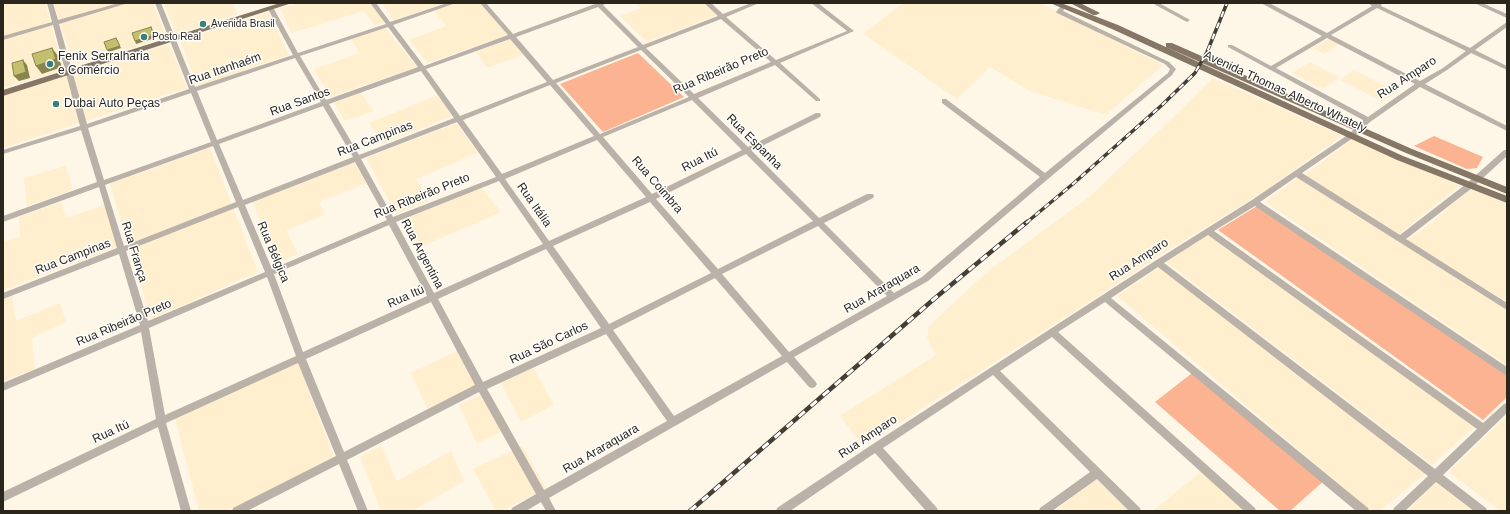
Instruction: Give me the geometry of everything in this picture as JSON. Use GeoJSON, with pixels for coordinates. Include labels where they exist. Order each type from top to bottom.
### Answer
{"type":"FeatureCollection","features":[{"type":"Feature","properties":{"kind":"main road"},"geometry":{"type":"LineString","coordinates":[[3,92],[288,3]]}},
{"type":"Feature","properties":{"kind":"main road","name":"Avenida Thomas Alberto Whately"},"geometry":{"type":"LineString","coordinates":[[1054,3],[1118,25]]}},
{"type":"Feature","properties":{"kind":"main road","name":"Avenida Thomas Alberto Whately"},"geometry":{"type":"LineString","coordinates":[[1074,3],[1400,158],[1473,182],[1507,191]]}},
{"type":"Feature","properties":{"kind":"main road","name":"Avenida Thomas Alberto Whately"},"geometry":{"type":"LineString","coordinates":[[1216,70],[1359,129],[1473,182],[1507,200]]}},
{"type":"Feature","properties":{"kind":"street","name":"Rua França"},"geometry":{"type":"LineString","coordinates":[[50,3],[84,128],[145,327],[161,422],[186,511]]}},
{"type":"Feature","properties":{"kind":"street"},"geometry":{"type":"LineString","coordinates":[[3,38],[125,3]]}},
{"type":"Feature","properties":{"kind":"street","name":"Rua Bélgica"},"geometry":{"type":"LineString","coordinates":[[158,3],[239,204],[270,274],[301,358],[363,511]]}},
{"type":"Feature","properties":{"kind":"street","name":"Rua Itália"},"geometry":{"type":"LineString","coordinates":[[373,3],[388,25],[423,69],[673,422]]}},
{"type":"Feature","properties":{"kind":"street","name":"Rua Itanhaém"},"geometry":{"type":"LineString","coordinates":[[3,152],[84,128],[453,3]]}},
{"type":"Feature","properties":{"kind":"street","name":"Rua Coimbra"},"geometry":{"type":"LineString","coordinates":[[483,3],[812,384]]}},
{"type":"Feature","properties":{"kind":"street"},"geometry":{"type":"LineString","coordinates":[[707,3],[818,100]]}},
{"type":"Feature","properties":{"kind":"street","name":"Rua Campinas"},"geometry":{"type":"LineString","coordinates":[[3,296],[756,3]]}},
{"type":"Feature","properties":{"kind":"street","name":"Rua Ribeirão Preto"},"geometry":{"type":"LineString","coordinates":[[3,387],[391,221],[500,178],[692,96],[851,31],[814,3]]}},
{"type":"Feature","properties":{"kind":"street"},"geometry":{"type":"LineString","coordinates":[[1155,3],[1187,20]]}},
{"type":"Feature","properties":{"kind":"street"},"geometry":{"type":"LineString","coordinates":[[1264,3],[1507,129]]}},
{"type":"Feature","properties":{"kind":"street"},"geometry":{"type":"LineString","coordinates":[[1477,3],[1507,16]]}},
{"type":"Feature","properties":{"kind":"street","name":"Rua Santos"},"geometry":{"type":"LineString","coordinates":[[3,219],[215,144],[600,4]]}},
{"type":"Feature","properties":{"kind":"street","name":"Rua Espanha"},"geometry":{"type":"LineString","coordinates":[[600,4],[893,297]]}},
{"type":"Feature","properties":{"kind":"street"},"geometry":{"type":"LineString","coordinates":[[1272,68],[1327,36],[1377,4],[1507,68]]}},
{"type":"Feature","properties":{"kind":"street","name":"Rua Araraquara"},"geometry":{"type":"LineString","coordinates":[[516,511],[925,279],[1045,177],[1170,74],[1173,69],[1167,63],[1059,12],[1063,7]]}},
{"type":"Feature","properties":{"kind":"street","name":"Rua Argentina"},"geometry":{"type":"LineString","coordinates":[[271,9],[297,56],[358,158],[481,387],[551,511]]}},
{"type":"Feature","properties":{"kind":"street","name":"Rua Amparo"},"geometry":{"type":"LineString","coordinates":[[781,511],[1052,332],[1297,174],[1351,136],[1368,120],[1420,84],[1445,69],[1507,24]]}},
{"type":"Feature","properties":{"kind":"street"},"geometry":{"type":"LineString","coordinates":[[1230,46],[1368,120]]}},
{"type":"Feature","properties":{"kind":"street"},"geometry":{"type":"LineString","coordinates":[[944,101],[1045,177]]}},
{"type":"Feature","properties":{"kind":"street","name":"Rua Itú"},"geometry":{"type":"LineString","coordinates":[[3,497],[161,422],[433,298],[547,244],[651,198],[818,115]]}},
{"type":"Feature","properties":{"kind":"street"},"geometry":{"type":"LineString","coordinates":[[1401,239],[1473,182],[1507,152]]}},
{"type":"Feature","properties":{"kind":"street"},"geometry":{"type":"LineString","coordinates":[[1297,174],[1507,307]]}},
{"type":"Feature","properties":{"kind":"street","name":"Rua São Carlos"},"geometry":{"type":"LineString","coordinates":[[237,511],[342,459],[481,387],[607,329],[870,196]]}},
{"type":"Feature","properties":{"kind":"street"},"geometry":{"type":"LineString","coordinates":[[1255,202],[1507,372]]}},
{"type":"Feature","properties":{"kind":"street"},"geometry":{"type":"LineString","coordinates":[[1208,231],[1484,429]]}},
{"type":"Feature","properties":{"kind":"street"},"geometry":{"type":"LineString","coordinates":[[1158,263],[1482,511]]}},
{"type":"Feature","properties":{"kind":"street"},"geometry":{"type":"LineString","coordinates":[[1106,298],[1364,511]]}},
{"type":"Feature","properties":{"kind":"street"},"geometry":{"type":"LineString","coordinates":[[1052,332],[1252,511]]}},
{"type":"Feature","properties":{"kind":"street"},"geometry":{"type":"LineString","coordinates":[[994,370],[1136,511]]}},
{"type":"Feature","properties":{"kind":"street"},"geometry":{"type":"LineString","coordinates":[[1398,511],[1507,407]]}},
{"type":"Feature","properties":{"kind":"street"},"geometry":{"type":"LineString","coordinates":[[876,447],[933,511]]}},
{"type":"Feature","properties":{"kind":"street"},"geometry":{"type":"LineString","coordinates":[[1044,511],[1097,472]]}},
{"type":"Feature","properties":{"kind":"shaded area"},"geometry":{"type":"Polygon","coordinates":[[[3,3],[45,3],[64,70],[3,88],[3,3]]]}},
{"type":"Feature","properties":{"kind":"shaded area"},"geometry":{"type":"Polygon","coordinates":[[[54,3],[153,3],[167,37],[73,66],[54,3]]]}},
{"type":"Feature","properties":{"kind":"shaded area"},"geometry":{"type":"Polygon","coordinates":[[[164,3],[232,3],[238,14],[176,34],[164,3]]]}},
{"type":"Feature","properties":{"kind":"shaded area"},"geometry":{"type":"Polygon","coordinates":[[[299,3],[369,3],[386,22],[374,25],[364,11],[291,33],[280,8],[299,3]]]}},
{"type":"Feature","properties":{"kind":"shaded area"},"geometry":{"type":"Polygon","coordinates":[[[382,3],[445,3],[393,20],[382,3]]]}},
{"type":"Feature","properties":{"kind":"shaded area"},"geometry":{"type":"Polygon","coordinates":[[[458,3],[481,3],[507,35],[428,63],[409,40],[446,26],[434,11],[458,3]]]}},
{"type":"Feature","properties":{"kind":"shaded area"},"geometry":{"type":"Polygon","coordinates":[[[636,3],[703,3],[717,15],[647,42],[620,16],[641,8],[636,3]]]}},
{"type":"Feature","properties":{"kind":"shaded area"},"geometry":{"type":"Polygon","coordinates":[[[903,3],[1040,3],[1163,65],[1106,115],[1030,91],[990,67],[957,99],[863,34],[903,3]]]}},
{"type":"Feature","properties":{"kind":"shaded area"},"geometry":{"type":"Polygon","coordinates":[[[268,12],[289,55],[198,86],[180,41],[268,12]]]}},
{"type":"Feature","properties":{"kind":"shaded area"},"geometry":{"type":"Polygon","coordinates":[[[385,28],[417,67],[330,97],[314,69],[359,53],[351,39],[385,28]]]}},
{"type":"Feature","properties":{"kind":"shaded area"},"geometry":{"type":"Polygon","coordinates":[[[510,39],[523,55],[487,68],[476,52],[510,39]]]}},
{"type":"Feature","properties":{"kind":"shaded area"},"geometry":{"type":"Polygon","coordinates":[[[1327,40],[1332,40],[1340,44],[1324,54],[1313,48],[1327,40]]]}},
{"type":"Feature","properties":{"kind":"shaded area"},"geometry":{"type":"Polygon","coordinates":[[[169,44],[187,88],[3,148],[3,95],[169,44]]]}},
{"type":"Feature","properties":{"kind":"shaded area"},"geometry":{"type":"Polygon","coordinates":[[[638,53],[684,97],[603,132],[560,84],[638,53]]]}},
{"type":"Feature","properties":{"kind":"shaded area"},"geometry":{"type":"Polygon","coordinates":[[[1310,62],[1340,78],[1322,89],[1292,73],[1310,62]]]}},
{"type":"Feature","properties":{"kind":"shaded area"},"geometry":{"type":"Polygon","coordinates":[[[1354,70],[1397,92],[1383,102],[1340,80],[1354,70]]]}},
{"type":"Feature","properties":{"kind":"shaded area"},"geometry":{"type":"Polygon","coordinates":[[[1213,78],[1342,136],[1262,193],[1162,254],[863,446],[840,416],[936,355],[927,338],[929,326],[988,271],[1088,198],[1213,78]]]}},
{"type":"Feature","properties":{"kind":"shaded area"},"geometry":{"type":"Polygon","coordinates":[[[361,93],[374,111],[345,121],[334,103],[361,93]]]}},
{"type":"Feature","properties":{"kind":"shaded area"},"geometry":{"type":"Polygon","coordinates":[[[438,95],[452,116],[383,144],[369,123],[438,95]]]}},
{"type":"Feature","properties":{"kind":"shaded area"},"geometry":{"type":"Polygon","coordinates":[[[457,123],[477,153],[416,179],[429,201],[396,214],[366,158],[457,123]]]}},
{"type":"Feature","properties":{"kind":"shaded area"},"geometry":{"type":"Polygon","coordinates":[[[1434,136],[1483,157],[1477,168],[1467,169],[1414,146],[1434,136]]]}},
{"type":"Feature","properties":{"kind":"shaded area"},"geometry":{"type":"Polygon","coordinates":[[[1353,139],[1435,174],[1459,186],[1399,234],[1304,175],[1353,139]]]}},
{"type":"Feature","properties":{"kind":"shaded area"},"geometry":{"type":"Polygon","coordinates":[[[210,148],[258,272],[151,319],[110,184],[210,148]]]}},
{"type":"Feature","properties":{"kind":"shaded area"},"geometry":{"type":"Polygon","coordinates":[[[354,161],[366,183],[319,202],[325,215],[286,230],[298,254],[278,263],[252,201],[354,161]]]}},
{"type":"Feature","properties":{"kind":"shaded area"},"geometry":{"type":"Polygon","coordinates":[[[66,166],[73,190],[27,206],[24,178],[66,166]]]}},
{"type":"Feature","properties":{"kind":"shaded area"},"geometry":{"type":"Polygon","coordinates":[[[1298,178],[1507,310],[1507,365],[1265,202],[1298,178]]]}},
{"type":"Feature","properties":{"kind":"shaded area"},"geometry":{"type":"Polygon","coordinates":[[[481,187],[501,212],[416,249],[404,219],[481,187]]]}},
{"type":"Feature","properties":{"kind":"shaded area"},"geometry":{"type":"Polygon","coordinates":[[[1470,189],[1507,203],[1507,302],[1407,240],[1430,224],[1470,189]]]}},
{"type":"Feature","properties":{"kind":"shaded area"},"geometry":{"type":"Polygon","coordinates":[[[61,202],[66,218],[107,204],[120,246],[3,290],[3,242],[20,236],[19,217],[61,202]]]}},
{"type":"Feature","properties":{"kind":"shaded area"},"geometry":{"type":"Polygon","coordinates":[[[1257,206],[1507,375],[1507,397],[1483,420],[1218,230],[1257,206]]]}},
{"type":"Feature","properties":{"kind":"shaded area"},"geometry":{"type":"Polygon","coordinates":[[[1210,234],[1475,426],[1432,465],[1166,262],[1210,234]]]}},
{"type":"Feature","properties":{"kind":"shaded area"},"geometry":{"type":"Polygon","coordinates":[[[1160,267],[1426,473],[1380,511],[1371,511],[1117,296],[1160,267]]]}},
{"type":"Feature","properties":{"kind":"shaded area"},"geometry":{"type":"Polygon","coordinates":[[[12,295],[16,321],[60,303],[66,322],[32,338],[35,369],[3,381],[3,299],[12,295]]]}},
{"type":"Feature","properties":{"kind":"shaded area"},"geometry":{"type":"Polygon","coordinates":[[[463,348],[483,382],[428,410],[411,373],[463,348]]]}},
{"type":"Feature","properties":{"kind":"shaded area"},"geometry":{"type":"Polygon","coordinates":[[[297,360],[334,457],[227,511],[199,511],[175,419],[297,360]]]}},
{"type":"Feature","properties":{"kind":"shaded area"},"geometry":{"type":"Polygon","coordinates":[[[533,368],[554,405],[521,422],[501,383],[533,368]]]}},
{"type":"Feature","properties":{"kind":"shaded area"},"geometry":{"type":"Polygon","coordinates":[[[1196,370],[1326,479],[1290,511],[1280,511],[1155,402],[1196,370]]]}},
{"type":"Feature","properties":{"kind":"shaded area"},"geometry":{"type":"Polygon","coordinates":[[[489,391],[509,427],[477,444],[459,405],[489,391]]]}},
{"type":"Feature","properties":{"kind":"shaded area"},"geometry":{"type":"Polygon","coordinates":[[[1507,415],[1507,511],[1500,511],[1449,472],[1507,415]]]}},
{"type":"Feature","properties":{"kind":"shaded area"},"geometry":{"type":"Polygon","coordinates":[[[381,446],[397,481],[451,451],[464,481],[413,511],[381,511],[360,456],[381,446]]]}},
{"type":"Feature","properties":{"kind":"shaded area"},"geometry":{"type":"Polygon","coordinates":[[[522,446],[546,488],[502,511],[496,511],[473,469],[522,446]]]}},
{"type":"Feature","properties":{"kind":"shaded area"},"geometry":{"type":"Polygon","coordinates":[[[1202,471],[1246,511],[1153,511],[1202,471]]]}},
{"type":"Feature","properties":{"kind":"shaded area"},"geometry":{"type":"Polygon","coordinates":[[[1097,479],[1129,511],[1054,511],[1097,479]]]}},
{"type":"Feature","properties":{"kind":"shaded area"},"geometry":{"type":"Polygon","coordinates":[[[1437,481],[1476,511],[1407,511],[1437,481]]]}},
{"type":"Feature","properties":{"kind":"building","name":"Posto Real"},"geometry":{"type":"Polygon","coordinates":[[[151,27],[154,35],[135,41],[132,33],[151,27]]]}},
{"type":"Feature","properties":{"kind":"building"},"geometry":{"type":"Polygon","coordinates":[[[116,38],[120,46],[107,50],[104,42],[116,38]]]}},
{"type":"Feature","properties":{"kind":"building"},"geometry":{"type":"Polygon","coordinates":[[[52,48],[56,59],[36,66],[32,54],[52,48]]]}},
{"type":"Feature","properties":{"kind":"building"},"geometry":{"type":"Polygon","coordinates":[[[23,60],[26,72],[14,76],[12,63],[23,60]]]}},
{"type":"Feature","properties":{"kind":"railway"},"geometry":{"type":"LineString","coordinates":[[1026,223],[1074,183],[1162,105],[1195,73],[1207,52],[1227,3]]}},
{"type":"Feature","properties":{"kind":"railway"},"geometry":{"type":"LineString","coordinates":[[690,511],[934,299],[1027,222]]}},
{"type":"Feature","properties":{"kind":"place","name":"Avenida Brasil"},"geometry":{"type":"Point","coordinates":[203,24]}},
{"type":"Feature","properties":{"kind":"place","name":"Posto Real"},"geometry":{"type":"Point","coordinates":[144,37]}},
{"type":"Feature","properties":{"kind":"place","name":"Fenix Serralharia e Comércio"},"geometry":{"type":"Point","coordinates":[50,64]}},
{"type":"Feature","properties":{"kind":"place","name":"Dubai Auto Peças"},"geometry":{"type":"Point","coordinates":[56,104]}}]}
